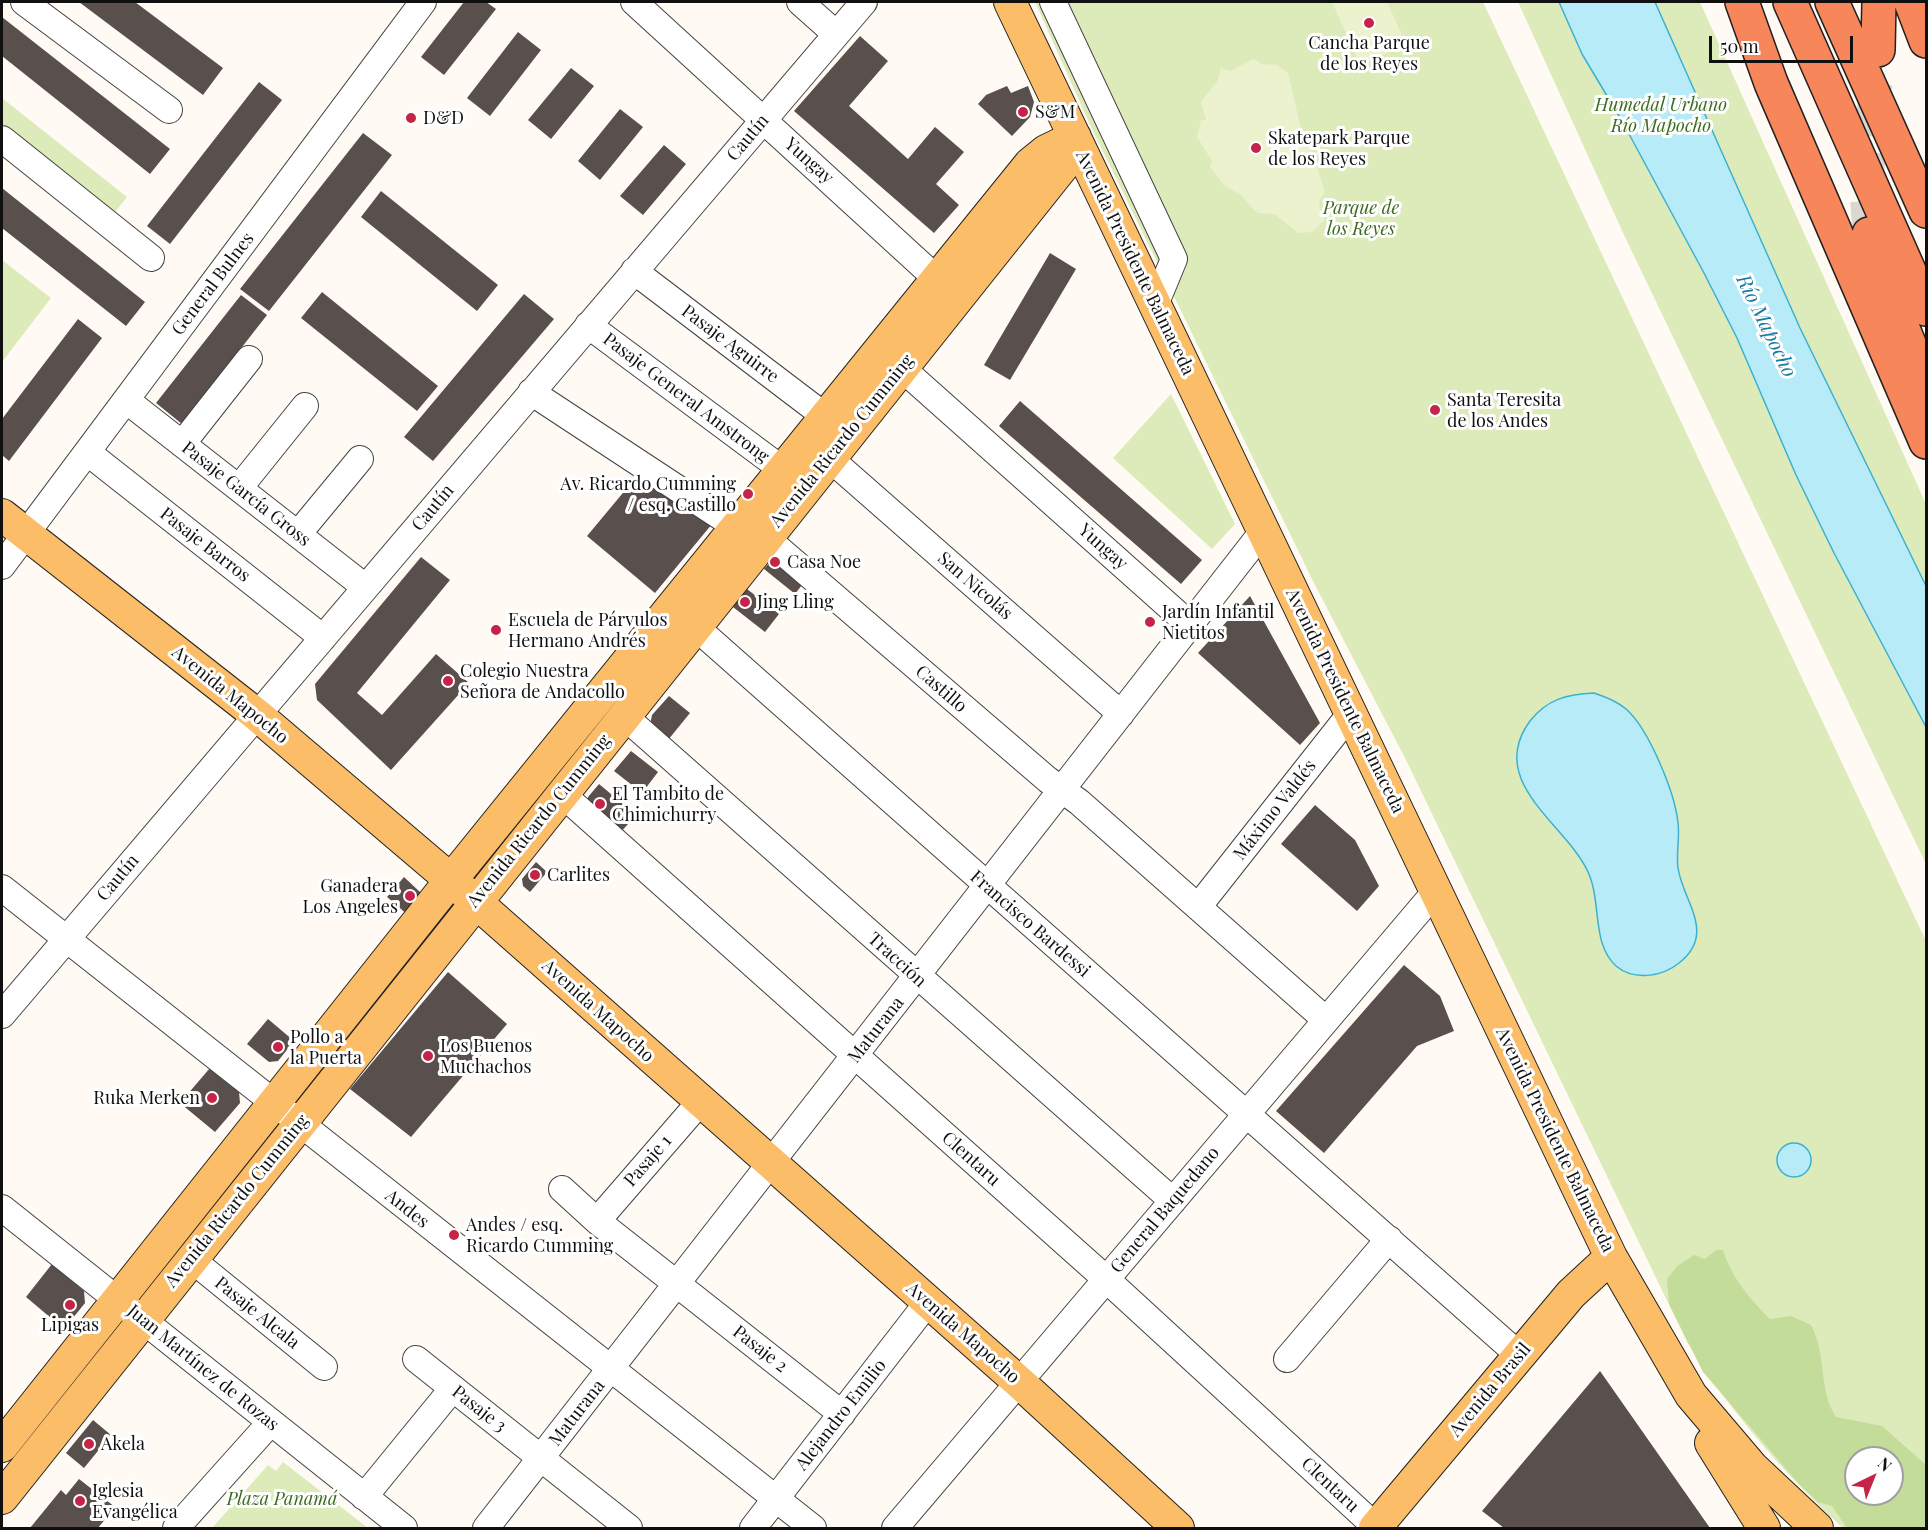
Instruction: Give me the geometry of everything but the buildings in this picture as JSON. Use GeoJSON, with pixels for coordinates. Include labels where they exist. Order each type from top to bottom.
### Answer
{"type":"FeatureCollection","features":[{"type":"Feature","properties":{"kind":"highway"},"geometry":{"type":"LineString","coordinates":[[1742,2],[1771,83],[1926,442]]}},
{"type":"Feature","properties":{"kind":"highway"},"geometry":{"type":"LineString","coordinates":[[1790,2],[1926,309]]}},
{"type":"Feature","properties":{"kind":"highway"},"geometry":{"type":"LineString","coordinates":[[1832,2],[1874,91],[1926,212]]}},
{"type":"Feature","properties":{"kind":"highway"},"geometry":{"type":"LineString","coordinates":[[1878,50],[1879,2]]}},
{"type":"Feature","properties":{"kind":"highway"},"geometry":{"type":"LineString","coordinates":[[1911,2],[1926,41]]}},
{"type":"Feature","properties":{"kind":"highway"},"geometry":{"type":"LineString","coordinates":[[1874,91],[1926,164]]}},
{"type":"Feature","properties":{"kind":"highway"},"geometry":{"type":"LineString","coordinates":[[1869,234],[1879,270],[1926,385]]}},
{"type":"Feature","properties":{"kind":"main road","name":"Avenida Presidente Balmaceda"},"geometry":{"type":"LineString","coordinates":[[1010,2],[1611,1257],[1691,1395],[1719,1458],[1764,1528]]}},
{"type":"Feature","properties":{"kind":"main road","name":"Avenida Ricardo Cumming"},"geometry":{"type":"LineString","coordinates":[[2,1446],[451,880],[672,607],[828,457],[890,359],[947,288],[1030,164],[1046,151],[1077,141]]}},
{"type":"Feature","properties":{"kind":"main road","name":"Avenida Ricardo Cumming"},"geometry":{"type":"LineString","coordinates":[[2,1498],[142,1319],[695,627],[751,532],[783,470],[826,417],[890,359]]}},
{"type":"Feature","properties":{"kind":"main road","name":"Avenida Mapocho"},"geometry":{"type":"LineString","coordinates":[[2,515],[257,715],[451,880],[1019,1382],[1178,1528]]}},
{"type":"Feature","properties":{"kind":"main road","name":"Avenida Brasil"},"geometry":{"type":"LineString","coordinates":[[1376,1528],[1581,1282],[1611,1257]]}},
{"type":"Feature","properties":{"kind":"main road","name":"Avenida Presidente Balmaceda"},"geometry":{"type":"LineString","coordinates":[[1691,1395],[1753,1468],[1817,1528]]}},
{"type":"Feature","properties":{"kind":"street"},"geometry":{"type":"LineString","coordinates":[[24,2],[169,110]]}},
{"type":"Feature","properties":{"kind":"street","name":"General Bulnes"},"geometry":{"type":"LineString","coordinates":[[2,566],[423,2]]}},
{"type":"Feature","properties":{"kind":"street","name":"Yungay"},"geometry":{"type":"LineString","coordinates":[[634,2],[947,288]]}},
{"type":"Feature","properties":{"kind":"street"},"geometry":{"type":"LineString","coordinates":[[800,2],[836,34]]}},
{"type":"Feature","properties":{"kind":"street","name":"Cautín"},"geometry":{"type":"LineString","coordinates":[[2,1015],[864,2]]}},
{"type":"Feature","properties":{"kind":"street"},"geometry":{"type":"LineString","coordinates":[[1053,2],[1174,259],[1155,305]]}},
{"type":"Feature","properties":{"kind":"street"},"geometry":{"type":"LineString","coordinates":[[2,139],[151,258]]}},
{"type":"Feature","properties":{"kind":"street","name":"Pasaje Aguirre"},"geometry":{"type":"LineString","coordinates":[[634,271],[826,417]]}},
{"type":"Feature","properties":{"kind":"street","name":"Pasaje General Amstrong"},"geometry":{"type":"LineString","coordinates":[[588,325],[783,470]]}},
{"type":"Feature","properties":{"kind":"street"},"geometry":{"type":"LineString","coordinates":[[182,444],[249,359]]}},
{"type":"Feature","properties":{"kind":"street","name":"Yungay"},"geometry":{"type":"LineString","coordinates":[[890,359],[1190,625]]}},
{"type":"Feature","properties":{"kind":"street","name":"Castillo"},"geometry":{"type":"LineString","coordinates":[[531,392],[751,532],[1062,791],[1079,802],[1326,1020]]}},
{"type":"Feature","properties":{"kind":"street","name":"Pasaje García Gross"},"geometry":{"type":"LineString","coordinates":[[126,400],[365,587]]}},
{"type":"Feature","properties":{"kind":"street"},"geometry":{"type":"LineString","coordinates":[[239,488],[305,406]]}},
{"type":"Feature","properties":{"kind":"street","name":"Pasaje Barros"},"geometry":{"type":"LineString","coordinates":[[87,452],[322,638]]}},
{"type":"Feature","properties":{"kind":"street","name":"San Nicolás"},"geometry":{"type":"LineString","coordinates":[[828,457],[1121,714]]}},
{"type":"Feature","properties":{"kind":"street"},"geometry":{"type":"LineString","coordinates":[[298,534],[360,459]]}},
{"type":"Feature","properties":{"kind":"street","name":"Maturana"},"geometry":{"type":"LineString","coordinates":[[486,1528],[856,1057],[1264,530]]}},
{"type":"Feature","properties":{"kind":"street","name":"Francisco Bardessi"},"geometry":{"type":"LineString","coordinates":[[672,607],[1519,1355]]}},
{"type":"Feature","properties":{"kind":"street","name":"Máximo Valdés"},"geometry":{"type":"LineString","coordinates":[[1198,907],[1351,713]]}},
{"type":"Feature","properties":{"kind":"street","name":"Tracción"},"geometry":{"type":"LineString","coordinates":[[624,716],[1173,1201]]}},
{"type":"Feature","properties":{"kind":"street","name":"Clentaru"},"geometry":{"type":"LineString","coordinates":[[562,794],[1106,1279],[1376,1528]]}},
{"type":"Feature","properties":{"kind":"street","name":"Andes"},"geometry":{"type":"LineString","coordinates":[[2,888],[298,1124],[437,1219],[611,1370],[813,1528]]}},
{"type":"Feature","properties":{"kind":"street","name":"General Baquedano"},"geometry":{"type":"LineString","coordinates":[[894,1528],[1436,891]]}},
{"type":"Feature","properties":{"kind":"street","name":"Pasaje 1"},"geometry":{"type":"LineString","coordinates":[[597,1221],[700,1102]]}},
{"type":"Feature","properties":{"kind":"street"},"geometry":{"type":"LineString","coordinates":[[562,1189],[597,1221],[678,1285]]}},
{"type":"Feature","properties":{"kind":"street","name":"Juan Martínez de Rozas"},"geometry":{"type":"LineString","coordinates":[[2,1208],[404,1528]]}},
{"type":"Feature","properties":{"kind":"street"},"geometry":{"type":"LineString","coordinates":[[1287,1359],[1389,1239]]}},
{"type":"Feature","properties":{"kind":"street","name":"Pasaje Alcala"},"geometry":{"type":"LineString","coordinates":[[191,1259],[324,1367]]}},
{"type":"Feature","properties":{"kind":"street","name":"Pasaje 2"},"geometry":{"type":"LineString","coordinates":[[678,1285],[842,1414]]}},
{"type":"Feature","properties":{"kind":"street","name":"Alejandro Emilio"},"geometry":{"type":"LineString","coordinates":[[753,1528],[928,1302]]}},
{"type":"Feature","properties":{"kind":"street","name":"Pasaje 3"},"geometry":{"type":"LineString","coordinates":[[416,1359],[629,1528]]}},
{"type":"Feature","properties":{"kind":"street"},"geometry":{"type":"LineString","coordinates":[[364,1497],[453,1388]]}},
{"type":"Feature","properties":{"kind":"street"},"geometry":{"type":"LineString","coordinates":[[176,1528],[271,1422]]}},
{"type":"Feature","properties":{"kind":"green space","name":"Parque de los Reyes"},"geometry":{"type":"Polygon","coordinates":[[[1035,2],[1483,2],[1926,941],[1926,1528],[1843,1528],[1799,1485],[1739,1417],[1687,1342],[1406,760],[1315,585],[1091,127],[1035,2]]]}},
{"type":"Feature","properties":{"kind":"green space","name":"Cancha Parque de los Reyes"},"geometry":{"type":"Polygon","coordinates":[[[1332,2],[1387,2],[1406,44],[1360,65],[1332,2]]]}},
{"type":"Feature","properties":{"kind":"green space","name":"Humedal Urbano Río Mapocho"},"geometry":{"type":"Polygon","coordinates":[[[1518,2],[1700,2],[1926,504],[1926,864],[1624,235],[1518,2]]]}},
{"type":"Feature","properties":{"kind":"green space","name":"Skatepark Parque de los Reyes"},"geometry":{"type":"Polygon","coordinates":[[[1254,59],[1261,64],[1277,65],[1288,73],[1303,138],[1308,141],[1325,192],[1319,203],[1325,220],[1312,232],[1299,233],[1274,214],[1258,213],[1254,210],[1242,196],[1224,185],[1210,167],[1212,161],[1197,137],[1201,120],[1206,120],[1201,102],[1218,80],[1221,68],[1230,71],[1254,59]]]}},
{"type":"Feature","properties":{"kind":"green space"},"geometry":{"type":"Polygon","coordinates":[[[2,98],[127,197],[111,217],[2,131],[2,98]]]}},
{"type":"Feature","properties":{"kind":"green space"},"geometry":{"type":"Polygon","coordinates":[[[2,260],[51,298],[2,362],[2,260]]]}},
{"type":"Feature","properties":{"kind":"green space"},"geometry":{"type":"Polygon","coordinates":[[[1171,394],[1235,524],[1212,549],[1113,458],[1171,394]]]}},
{"type":"Feature","properties":{"kind":"green space"},"geometry":{"type":"Polygon","coordinates":[[[1716,1250],[1723,1250],[1726,1260],[1742,1287],[1770,1319],[1791,1316],[1811,1325],[1819,1348],[1824,1384],[1830,1406],[1836,1417],[1882,1426],[1926,1465],[1926,1528],[1847,1528],[1832,1506],[1818,1502],[1799,1484],[1703,1372],[1669,1304],[1667,1279],[1677,1266],[1694,1255],[1705,1259],[1716,1250]]]}},
{"type":"Feature","properties":{"kind":"green space","name":"Plaza Panamá"},"geometry":{"type":"Polygon","coordinates":[[[283,1462],[368,1528],[212,1528],[268,1465],[276,1471],[283,1462]]]}},
{"type":"Feature","properties":{"kind":"water","name":"Río Mapocho"},"geometry":{"type":"Polygon","coordinates":[[[1559,2],[1655,2],[1800,328],[1926,586],[1926,727],[1834,553],[1796,475],[1737,338],[1622,121],[1582,54],[1559,2]]]}},
{"type":"Feature","properties":{"kind":"water"},"geometry":{"type":"Polygon","coordinates":[[[1594,693],[1619,704],[1635,718],[1660,762],[1676,810],[1678,868],[1695,917],[1696,940],[1690,952],[1679,963],[1656,974],[1631,974],[1616,966],[1608,957],[1600,934],[1595,896],[1588,872],[1578,855],[1534,802],[1523,783],[1517,764],[1519,743],[1530,721],[1544,707],[1567,696],[1594,693]]]}},
{"type":"Feature","properties":{"kind":"water"},"geometry":{"type":"Polygon","coordinates":[[[1794,1143],[1806,1148],[1811,1160],[1806,1172],[1794,1177],[1782,1172],[1777,1160],[1782,1148],[1794,1143]]]}},
{"type":"Feature","properties":{"kind":"tunnel"},"geometry":{"type":"LineString","coordinates":[[1869,234],[1866,189],[1876,84]]}},
{"type":"Feature","properties":{"kind":"place","name":"Cancha Parque de los Reyes"},"geometry":{"type":"Point","coordinates":[1369,23]}},
{"type":"Feature","properties":{"kind":"place","name":"S&M"},"geometry":{"type":"Point","coordinates":[1023,112]}},
{"type":"Feature","properties":{"kind":"place","name":"D&D"},"geometry":{"type":"Point","coordinates":[411,118]}},
{"type":"Feature","properties":{"kind":"place","name":"Skatepark Parque de los Reyes"},"geometry":{"type":"Point","coordinates":[1256,148]}},
{"type":"Feature","properties":{"kind":"place","name":"Santa Teresita de los Andes"},"geometry":{"type":"Point","coordinates":[1435,410]}},
{"type":"Feature","properties":{"kind":"place","name":"Av. Ricardo Cumming / esq. Castillo"},"geometry":{"type":"Point","coordinates":[748,494]}},
{"type":"Feature","properties":{"kind":"place","name":"Casa Noe"},"geometry":{"type":"Point","coordinates":[775,562]}},
{"type":"Feature","properties":{"kind":"place","name":"Jing Lling"},"geometry":{"type":"Point","coordinates":[745,602]}},
{"type":"Feature","properties":{"kind":"place","name":"Jardín Infantil Nietitos"},"geometry":{"type":"Point","coordinates":[1150,622]}},
{"type":"Feature","properties":{"kind":"place","name":"Escuela de Párvulos Hermano Andrés"},"geometry":{"type":"Point","coordinates":[496,630]}},
{"type":"Feature","properties":{"kind":"place","name":"Colegio Nuestra Señora de Andacollo"},"geometry":{"type":"Point","coordinates":[448,681]}},
{"type":"Feature","properties":{"kind":"place","name":"El Tambito de Chimichurry"},"geometry":{"type":"Point","coordinates":[600,804]}},
{"type":"Feature","properties":{"kind":"place","name":"Carlites"},"geometry":{"type":"Point","coordinates":[535,875]}},
{"type":"Feature","properties":{"kind":"place","name":"Ganadera Los Angeles"},"geometry":{"type":"Point","coordinates":[410,896]}},
{"type":"Feature","properties":{"kind":"place","name":"Pollo a la Puerta"},"geometry":{"type":"Point","coordinates":[278,1047]}},
{"type":"Feature","properties":{"kind":"place","name":"Los Buenos Muchachos"},"geometry":{"type":"Point","coordinates":[428,1056]}},
{"type":"Feature","properties":{"kind":"place","name":"Ruka Merken"},"geometry":{"type":"Point","coordinates":[212,1098]}},
{"type":"Feature","properties":{"kind":"place","name":"Andes / esq. Ricardo Cumming"},"geometry":{"type":"Point","coordinates":[454,1235]}},
{"type":"Feature","properties":{"kind":"place","name":"Lipigas"},"geometry":{"type":"Point","coordinates":[70,1305]}},
{"type":"Feature","properties":{"kind":"place","name":"Akela"},"geometry":{"type":"Point","coordinates":[89,1444]}},
{"type":"Feature","properties":{"kind":"place","name":"Iglesia Evangélica"},"geometry":{"type":"Point","coordinates":[80,1501]}}]}
